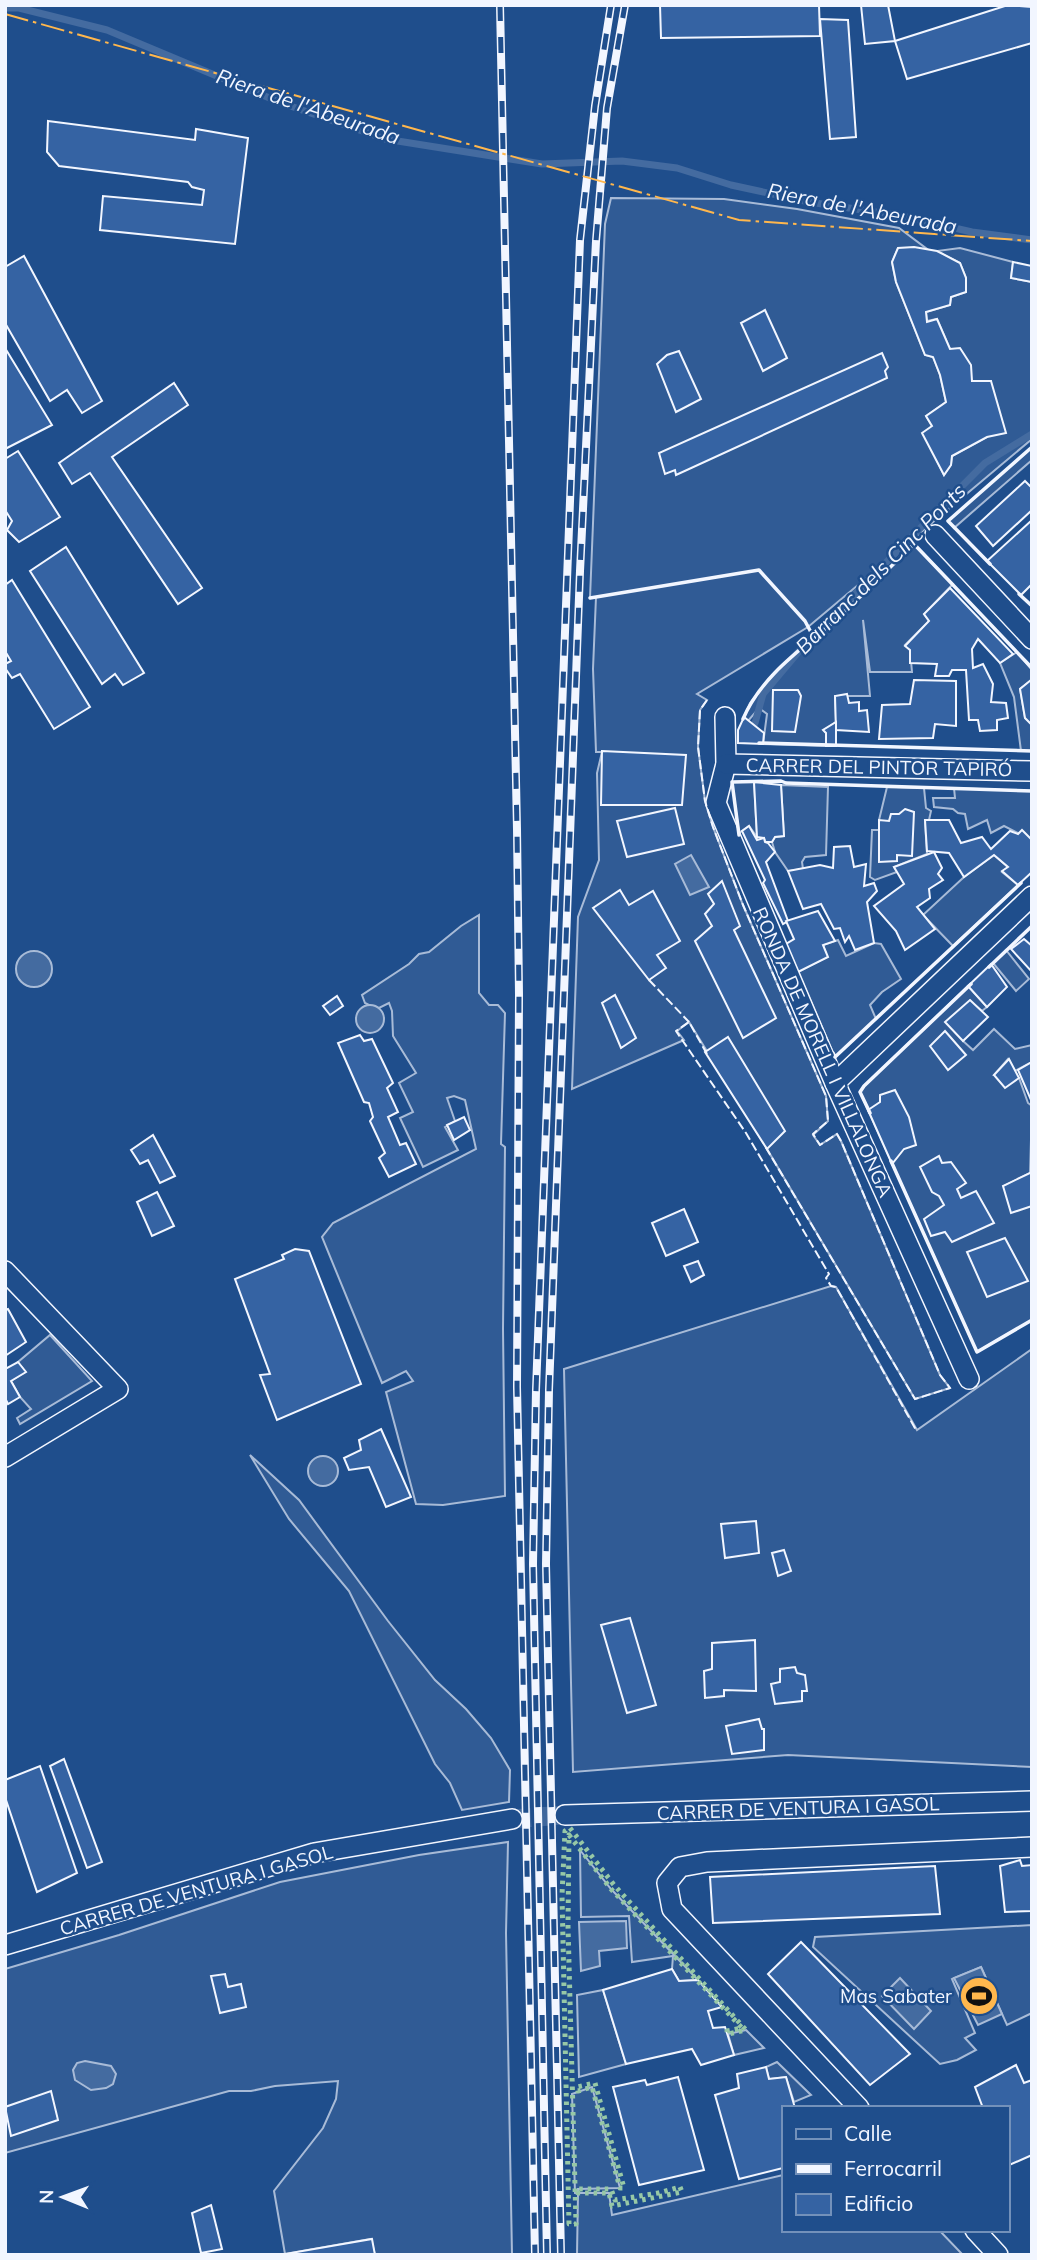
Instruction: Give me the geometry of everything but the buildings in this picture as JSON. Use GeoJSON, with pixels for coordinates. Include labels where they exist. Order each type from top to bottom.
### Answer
{"type":"FeatureCollection","features":[{"type":"Feature","properties":{"kind":"street"},"geometry":{"type":"LineString","coordinates":[[935,535],[1032,639]]}},
{"type":"Feature","properties":{"kind":"street","name":"RONDA DE MORELL I VILLALONGA"},"geometry":{"type":"LineString","coordinates":[[725,717],[726,764],[716,803],[835,1083],[969,1380]]}},
{"type":"Feature","properties":{"kind":"street","name":"CARRER DEL PINTOR TAPIRÓ"},"geometry":{"type":"LineString","coordinates":[[726,764],[1032,771]]}},
{"type":"Feature","properties":{"kind":"street"},"geometry":{"type":"LineString","coordinates":[[835,1083],[1032,896]]}},
{"type":"Feature","properties":{"kind":"street"},"geometry":{"type":"LineString","coordinates":[[5,1271],[118,1389],[5,1457]]}},
{"type":"Feature","properties":{"kind":"street","name":"CARRER DE VENTURA I GASOL"},"geometry":{"type":"LineString","coordinates":[[565,1815],[1032,1801]]}},
{"type":"Feature","properties":{"kind":"street","name":"CARRER DE VENTURA I GASOL"},"geometry":{"type":"LineString","coordinates":[[5,1945],[314,1853],[512,1819]]}},
{"type":"Feature","properties":{"kind":"street"},"geometry":{"type":"LineString","coordinates":[[857,2106],[672,1909],[667,1883],[680,1867],[707,1862],[1032,1847]]}},
{"type":"Feature","properties":{"kind":"street"},"geometry":{"type":"LineString","coordinates":[[977,2232],[998,2255]]}},
{"type":"Feature","properties":{"kind":"shaded area"},"geometry":{"type":"Polygon","coordinates":[[[611,198],[724,199],[797,209],[899,228],[927,249],[898,248],[892,262],[896,282],[925,355],[933,357],[940,375],[946,402],[926,416],[932,426],[937,461],[944,475],[951,465],[952,456],[987,437],[991,381],[972,381],[950,349],[937,319],[927,321],[926,312],[950,305],[951,297],[966,292],[966,278],[960,263],[937,251],[960,248],[1013,262],[1011,278],[1032,282],[1032,439],[808,627],[697,694],[707,700],[700,710],[698,747],[705,801],[713,827],[743,905],[826,1096],[828,1121],[813,1135],[820,1145],[837,1134],[841,1141],[940,1375],[950,1388],[915,1399],[689,1022],[677,1031],[684,1040],[572,1089],[578,917],[599,860],[597,773],[602,752],[596,752],[593,669],[596,597],[590,598],[605,224],[611,198]]]}},
{"type":"Feature","properties":{"kind":"shaded area"},"geometry":{"type":"Polygon","coordinates":[[[1032,447],[1032,460],[954,528],[948,521],[1032,447]]]}},
{"type":"Feature","properties":{"kind":"shaded area"},"geometry":{"type":"Polygon","coordinates":[[[914,544],[953,584],[924,614],[929,621],[905,645],[910,650],[912,672],[870,672],[863,620],[870,696],[835,696],[836,722],[824,730],[826,746],[763,744],[767,714],[759,708],[748,721],[744,717],[750,703],[771,677],[835,621],[914,544]]]}},
{"type":"Feature","properties":{"kind":"shaded area"},"geometry":{"type":"Polygon","coordinates":[[[1017,652],[1032,670],[1032,680],[1020,689],[1025,718],[1032,725],[1032,751],[1021,751],[1014,697],[1000,663],[1017,652]]]}},
{"type":"Feature","properties":{"kind":"shaded area"},"geometry":{"type":"Polygon","coordinates":[[[732,782],[754,782],[757,837],[749,826],[739,833],[732,782]]]}},
{"type":"Feature","properties":{"kind":"shaded area"},"geometry":{"type":"Polygon","coordinates":[[[781,785],[828,787],[826,855],[805,857],[802,862],[803,869],[788,871],[775,852],[772,842],[775,837],[784,836],[781,785]]]}},
{"type":"Feature","properties":{"kind":"shaded area"},"geometry":{"type":"Polygon","coordinates":[[[887,787],[924,788],[926,808],[931,811],[929,820],[925,821],[927,854],[894,867],[897,872],[875,880],[870,877],[872,830],[879,830],[887,787]]]}},
{"type":"Feature","properties":{"kind":"shaded area"},"geometry":{"type":"Polygon","coordinates":[[[954,788],[1032,791],[1032,840],[1004,826],[991,833],[987,820],[968,829],[965,814],[953,809],[934,807],[933,798],[955,798],[954,788]]]}},
{"type":"Feature","properties":{"kind":"shaded area"},"geometry":{"type":"Polygon","coordinates":[[[691,855],[709,887],[690,895],[675,864],[691,855]]]}},
{"type":"Feature","properties":{"kind":"shaded area"},"geometry":{"type":"Polygon","coordinates":[[[994,855],[1008,867],[1002,872],[1018,885],[953,946],[923,915],[964,877],[994,855]]]}},
{"type":"Feature","properties":{"kind":"shaded area"},"geometry":{"type":"Polygon","coordinates":[[[479,915],[479,993],[489,1005],[498,1005],[505,1013],[501,1144],[505,1147],[505,1496],[443,1505],[416,1504],[386,1392],[413,1381],[406,1371],[382,1383],[322,1237],[333,1223],[476,1149],[465,1100],[454,1096],[447,1098],[455,1121],[445,1127],[458,1150],[423,1167],[400,1118],[413,1112],[399,1083],[416,1073],[393,1036],[389,1003],[379,1008],[371,1006],[365,1003],[362,995],[409,964],[419,954],[429,952],[479,915]]]}},
{"type":"Feature","properties":{"kind":"shaded area"},"geometry":{"type":"Polygon","coordinates":[[[838,940],[846,956],[874,943],[881,944],[901,979],[882,992],[870,1005],[876,1019],[835,1057],[798,972],[827,957],[823,945],[838,940]]]}},
{"type":"Feature","properties":{"kind":"shaded area"},"geometry":{"type":"Polygon","coordinates":[[[1006,950],[1029,979],[1016,991],[993,963],[1006,950]]]}},
{"type":"Feature","properties":{"kind":"shaded area"},"geometry":{"type":"Polygon","coordinates":[[[34,951],[46,957],[52,969],[46,981],[34,987],[22,981],[16,969],[22,957],[34,951]]]}},
{"type":"Feature","properties":{"kind":"shaded area"},"geometry":{"type":"Polygon","coordinates":[[[968,986],[987,1007],[982,1011],[970,1001],[963,1041],[973,1050],[994,1029],[1015,1049],[1032,1045],[1032,1062],[1015,1071],[1008,1059],[994,1075],[1019,1078],[1028,1103],[1032,1106],[1030,1173],[1004,1186],[1032,1206],[1032,1320],[977,1352],[860,1092],[968,986]]]}},
{"type":"Feature","properties":{"kind":"shaded area"},"geometry":{"type":"Polygon","coordinates":[[[370,1005],[380,1009],[384,1019],[380,1029],[370,1033],[360,1029],[356,1019],[360,1009],[370,1005]]]}},
{"type":"Feature","properties":{"kind":"shaded area"},"geometry":{"type":"Polygon","coordinates":[[[831,1286],[836,1287],[917,1430],[1032,1349],[1032,1767],[788,1755],[573,1772],[564,1369],[831,1286]]]}},
{"type":"Feature","properties":{"kind":"shaded area"},"geometry":{"type":"Polygon","coordinates":[[[50,1335],[92,1381],[20,1424],[17,1418],[31,1409],[11,1381],[25,1372],[18,1362],[50,1335]]]}},
{"type":"Feature","properties":{"kind":"shaded area"},"geometry":{"type":"Polygon","coordinates":[[[250,1455],[299,1500],[435,1680],[466,1709],[491,1738],[510,1770],[509,1802],[462,1810],[450,1783],[435,1764],[349,1591],[289,1519],[250,1455]]]}},
{"type":"Feature","properties":{"kind":"shaded area"},"geometry":{"type":"Polygon","coordinates":[[[323,1456],[329,1457],[337,1465],[337,1477],[329,1485],[323,1486],[317,1485],[309,1477],[308,1471],[309,1465],[317,1457],[323,1456]]]}},
{"type":"Feature","properties":{"kind":"shaded area"},"geometry":{"type":"Polygon","coordinates":[[[508,1842],[506,1933],[512,2255],[375,2255],[371,2239],[285,2254],[274,2191],[323,2128],[336,2099],[338,2081],[229,2091],[5,2153],[5,1969],[280,1882],[419,1855],[508,1842]]]}},
{"type":"Feature","properties":{"kind":"shaded area"},"geometry":{"type":"Polygon","coordinates":[[[580,1850],[611,1889],[698,1980],[679,1981],[672,1969],[673,1956],[632,1962],[629,1916],[581,1917],[580,1850]]]}},
{"type":"Feature","properties":{"kind":"shaded area"},"geometry":{"type":"Polygon","coordinates":[[[626,1921],[627,1948],[599,1951],[600,1966],[581,1971],[579,1922],[626,1921]]]}},
{"type":"Feature","properties":{"kind":"shaded area"},"geometry":{"type":"Polygon","coordinates":[[[1032,1925],[1032,2013],[1007,2025],[981,1967],[952,1979],[975,2033],[965,2038],[976,2050],[957,2060],[940,2064],[813,1947],[815,1937],[1032,1925]]]}},
{"type":"Feature","properties":{"kind":"shaded area","name":"Mas Sabater"},"geometry":{"type":"Polygon","coordinates":[[[981,1967],[1002,2014],[978,2025],[954,1978],[981,1967]]]}},
{"type":"Feature","properties":{"kind":"shaded area"},"geometry":{"type":"Polygon","coordinates":[[[900,1978],[931,2011],[914,2029],[882,1996],[900,1978]]]}},
{"type":"Feature","properties":{"kind":"shaded area"},"geometry":{"type":"Polygon","coordinates":[[[603,1990],[626,2064],[579,2077],[577,1995],[603,1990]]]}},
{"type":"Feature","properties":{"kind":"shaded area"},"geometry":{"type":"Polygon","coordinates":[[[746,2030],[764,2048],[734,2055],[728,2034],[746,2030]]]}},
{"type":"Feature","properties":{"kind":"shaded area"},"geometry":{"type":"Polygon","coordinates":[[[85,2061],[111,2066],[116,2074],[113,2084],[91,2090],[75,2080],[73,2070],[77,2063],[85,2061]]]}},
{"type":"Feature","properties":{"kind":"shaded area"},"geometry":{"type":"Polygon","coordinates":[[[777,2062],[811,2095],[794,2102],[786,2077],[769,2079],[766,2067],[777,2062]]]}},
{"type":"Feature","properties":{"kind":"shaded area"},"geometry":{"type":"Polygon","coordinates":[[[592,2087],[620,2188],[578,2189],[578,2193],[609,2193],[612,2215],[782,2175],[782,2232],[941,2232],[963,2255],[577,2255],[578,2194],[575,2193],[572,2094],[592,2087]]]}},
{"type":"Feature","properties":{"kind":"waterway","name":"Riera de l'Abeurada"},"geometry":{"type":"LineString","coordinates":[[5,8],[19,8],[107,30],[279,102],[385,139],[542,164],[622,161],[677,168],[731,185],[809,202],[902,216],[972,232],[1032,240]]}},
{"type":"Feature","properties":{"kind":"waterway","name":"Barranc dels Cinc Ponts"},"geometry":{"type":"LineString","coordinates":[[755,723],[763,694],[806,643],[985,463],[1032,434]]}},
{"type":"Feature","properties":{"kind":"tunnel"},"geometry":{"type":"LineString","coordinates":[[512,1819],[565,1815]]}},
{"type":"Feature","properties":{"kind":"railway"},"geometry":{"type":"LineString","coordinates":[[500,5],[517,829],[517,1387],[535,2255]]}},
{"type":"Feature","properties":{"kind":"railway"},"geometry":{"type":"LineString","coordinates":[[547,2255],[533,1564],[536,1390],[580,240],[595,106],[611,5]]}},
{"type":"Feature","properties":{"kind":"railway"},"geometry":{"type":"LineString","coordinates":[[561,2255],[546,1564],[549,1390],[580,571],[596,241],[607,108],[625,5]]}},
{"type":"Feature","properties":{"kind":"hedge"},"geometry":{"type":"LineString","coordinates":[[570,1828],[614,1885],[746,2030],[728,2034],[727,2031],[742,2028],[611,1889],[569,1835],[568,1926],[576,2224],[569,2224],[562,1895],[565,1831],[570,1828]]}},
{"type":"Feature","properties":{"kind":"hedge"},"geometry":{"type":"LineString","coordinates":[[595,2083],[624,2188],[620,2188],[592,2087],[578,2091],[577,2087],[595,2083]]}},
{"type":"Feature","properties":{"kind":"hedge"},"geometry":{"type":"LineString","coordinates":[[680,2187],[682,2192],[612,2206],[609,2193],[578,2193],[577,2189],[611,2189],[615,2200],[680,2187]]}},
{"type":"Feature","properties":{"kind":"fence"},"geometry":{"type":"LineString","coordinates":[[707,700],[700,710],[698,747],[705,801],[743,905],[826,1096],[828,1121],[813,1134],[820,1145],[837,1134],[841,1141],[940,1375],[950,1388],[915,1399],[765,1146]]}},
{"type":"Feature","properties":{"kind":"fence"},"geometry":{"type":"LineString","coordinates":[[649,980],[689,1022]]}},
{"type":"Feature","properties":{"kind":"fence"},"geometry":{"type":"LineString","coordinates":[[707,1054],[689,1022],[676,1031],[746,1133],[829,1274],[826,1278],[831,1286],[836,1287],[916,1430]]}},
{"type":"Feature","properties":{"kind":"wall"},"geometry":{"type":"LineString","coordinates":[[990,564],[948,521],[1032,447]]}},
{"type":"Feature","properties":{"kind":"wall"},"geometry":{"type":"LineString","coordinates":[[743,719],[770,677],[843,613],[914,544],[1032,668]]}},
{"type":"Feature","properties":{"kind":"wall"},"geometry":{"type":"LineString","coordinates":[[590,598],[759,570],[805,621],[814,638]]}},
{"type":"Feature","properties":{"kind":"wall"},"geometry":{"type":"LineString","coordinates":[[1019,594],[1032,606]]}},
{"type":"Feature","properties":{"kind":"wall"},"geometry":{"type":"LineString","coordinates":[[759,743],[1032,751]]}},
{"type":"Feature","properties":{"kind":"wall"},"geometry":{"type":"LineString","coordinates":[[739,835],[732,782],[781,781],[1032,791]]}},
{"type":"Feature","properties":{"kind":"wall"},"geometry":{"type":"LineString","coordinates":[[833,1053],[835,1057],[1021,883]]}},
{"type":"Feature","properties":{"kind":"wall"},"geometry":{"type":"LineString","coordinates":[[989,967],[1032,926]]}},
{"type":"Feature","properties":{"kind":"wall"},"geometry":{"type":"LineString","coordinates":[[870,1113],[860,1092],[864,1086],[971,984]]}},
{"type":"Feature","properties":{"kind":"wall"},"geometry":{"type":"LineString","coordinates":[[891,1161],[977,1352],[1032,1320]]}},
{"type":"Feature","properties":{"kind":"power"},"geometry":{"type":"LineString","coordinates":[[5,14],[739,220],[1032,241]]}},
{"type":"Feature","properties":{"kind":"place","name":"Mas Sabater"},"geometry":{"type":"Point","coordinates":[979,1996]}}]}
